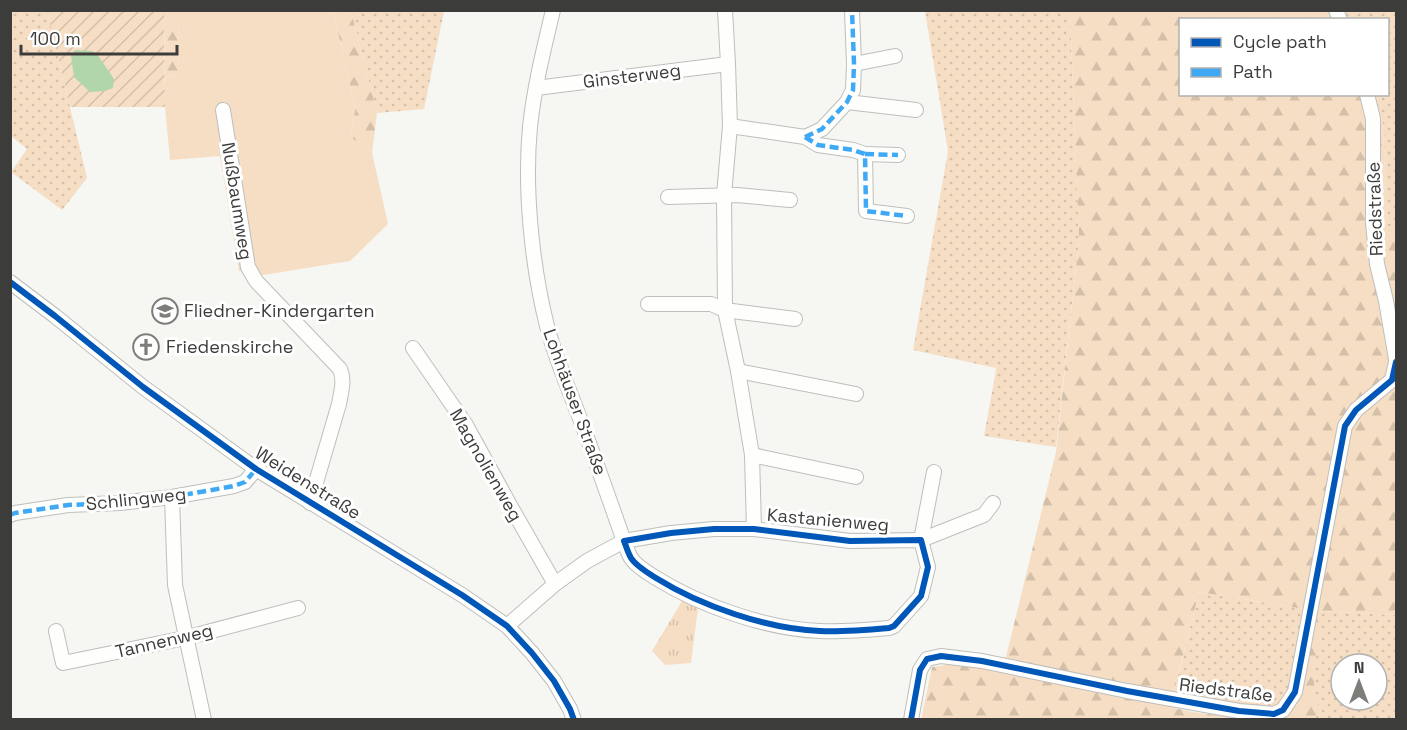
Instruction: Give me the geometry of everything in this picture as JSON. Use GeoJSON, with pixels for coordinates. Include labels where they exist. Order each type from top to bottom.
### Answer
{"type":"FeatureCollection","features":[{"type":"Feature","properties":{"kind":"street","name":"Lohhäuser Straße"},"geometry":{"type":"LineString","coordinates":[[554,10],[536,88],[530,126],[530,216],[538,284],[556,357],[624,541]]}},
{"type":"Feature","properties":{"kind":"street"},"geometry":{"type":"LineString","coordinates":[[725,10],[730,126],[724,195],[725,310],[752,455],[754,529]]}},
{"type":"Feature","properties":{"kind":"street"},"geometry":{"type":"LineString","coordinates":[[805,137],[822,129],[847,102],[853,90],[852,10]]}},
{"type":"Feature","properties":{"kind":"street"},"geometry":{"type":"LineString","coordinates":[[854,64],[895,56]]}},
{"type":"Feature","properties":{"kind":"street","name":"Ginsterweg"},"geometry":{"type":"LineString","coordinates":[[536,88],[728,64]]}},
{"type":"Feature","properties":{"kind":"street","name":"Riedstraße"},"geometry":{"type":"LineString","coordinates":[[911,720],[920,670],[927,659],[941,656],[982,661],[1239,711],[1274,714],[1283,710],[1295,692],[1345,426],[1356,410],[1392,380],[1396,360],[1376,254],[1373,223],[1373,119],[1367,96]]}},
{"type":"Feature","properties":{"kind":"street"},"geometry":{"type":"LineString","coordinates":[[847,102],[916,110]]}},
{"type":"Feature","properties":{"kind":"street","name":"Nußbaumweg"},"geometry":{"type":"LineString","coordinates":[[223,110],[248,267],[256,281],[340,369],[343,375],[339,404],[310,503]]}},
{"type":"Feature","properties":{"kind":"street"},"geometry":{"type":"LineString","coordinates":[[730,126],[805,137],[818,145],[865,154],[898,155]]}},
{"type":"Feature","properties":{"kind":"street"},"geometry":{"type":"LineString","coordinates":[[865,154],[866,211],[907,216]]}},
{"type":"Feature","properties":{"kind":"street"},"geometry":{"type":"LineString","coordinates":[[668,197],[737,195],[790,200]]}},
{"type":"Feature","properties":{"kind":"street","name":"Weidenstraße"},"geometry":{"type":"LineString","coordinates":[[10,282],[143,387],[256,469],[462,595],[507,626],[554,681],[574,720]]}},
{"type":"Feature","properties":{"kind":"street"},"geometry":{"type":"LineString","coordinates":[[648,304],[711,304],[725,310],[795,319]]}},
{"type":"Feature","properties":{"kind":"street","name":"Magnolienweg"},"geometry":{"type":"LineString","coordinates":[[413,348],[466,425],[555,584]]}},
{"type":"Feature","properties":{"kind":"street"},"geometry":{"type":"LineString","coordinates":[[738,371],[856,394]]}},
{"type":"Feature","properties":{"kind":"street"},"geometry":{"type":"LineString","coordinates":[[752,455],[855,477]]}},
{"type":"Feature","properties":{"kind":"street","name":"Schlingweg"},"geometry":{"type":"LineString","coordinates":[[12,512],[172,497],[234,486],[245,482],[256,469]]}},
{"type":"Feature","properties":{"kind":"street"},"geometry":{"type":"LineString","coordinates":[[507,626],[555,584],[587,561],[624,541],[631,559],[645,571],[695,599],[739,616],[777,625],[819,631],[889,628],[894,626],[921,596],[928,567],[921,540],[934,472]]}},
{"type":"Feature","properties":{"kind":"street"},"geometry":{"type":"LineString","coordinates":[[172,497],[175,585],[204,720]]}},
{"type":"Feature","properties":{"kind":"street","name":"Kastanienweg"},"geometry":{"type":"LineString","coordinates":[[624,541],[714,529],[754,529],[850,541],[921,540],[984,515],[993,502]]}},
{"type":"Feature","properties":{"kind":"street","name":"Tannenweg"},"geometry":{"type":"LineString","coordinates":[[56,630],[63,663],[186,638],[298,609]]}},
{"type":"Feature","properties":{"kind":"green space"},"geometry":{"type":"Polygon","coordinates":[[[11,11],[47,11],[87,178],[62,210],[11,172],[27,149],[11,136],[11,11]]]}},
{"type":"Feature","properties":{"kind":"green space"},"geometry":{"type":"Polygon","coordinates":[[[47,11],[164,11],[165,107],[70,107],[47,11]]]}},
{"type":"Feature","properties":{"kind":"green space"},"geometry":{"type":"Polygon","coordinates":[[[164,11],[179,11],[178,76],[165,77],[164,11]]]}},
{"type":"Feature","properties":{"kind":"green space"},"geometry":{"type":"Polygon","coordinates":[[[179,11],[333,11],[355,108],[351,137],[372,153],[388,224],[350,261],[257,276],[252,269],[239,271],[220,156],[170,160],[165,107],[165,77],[178,76],[179,11]]]}},
{"type":"Feature","properties":{"kind":"green space"},"geometry":{"type":"Polygon","coordinates":[[[333,11],[351,11],[377,113],[372,153],[351,138],[355,108],[333,11]]]}},
{"type":"Feature","properties":{"kind":"green space"},"geometry":{"type":"Polygon","coordinates":[[[351,11],[444,11],[424,109],[377,113],[351,11]]]}},
{"type":"Feature","properties":{"kind":"green space"},"geometry":{"type":"Polygon","coordinates":[[[925,11],[1070,11],[1079,240],[1056,447],[984,436],[997,365],[996,368],[913,350],[948,151],[925,11]]]}},
{"type":"Feature","properties":{"kind":"green space"},"geometry":{"type":"Polygon","coordinates":[[[1070,11],[1338,11],[1342,18],[1179,18],[1179,96],[1372,96],[1383,122],[1387,227],[1396,225],[1396,615],[1317,611],[1199,592],[1170,707],[1233,717],[1282,716],[1301,697],[1310,616],[1322,637],[1314,662],[1314,698],[1321,711],[1314,719],[921,720],[932,667],[1006,657],[1056,452],[1079,240],[1070,11]]]}},
{"type":"Feature","properties":{"kind":"green space"},"geometry":{"type":"Polygon","coordinates":[[[1338,11],[1396,11],[1396,225],[1387,227],[1383,122],[1372,96],[1389,96],[1389,18],[1342,18],[1338,11]]]}},
{"type":"Feature","properties":{"kind":"green space"},"geometry":{"type":"Polygon","coordinates":[[[1199,592],[1317,611],[1396,615],[1396,719],[1314,719],[1321,711],[1314,698],[1314,661],[1310,618],[1301,697],[1284,713],[1173,696],[1199,592]]]}},
{"type":"Feature","properties":{"kind":"green space"},"geometry":{"type":"Polygon","coordinates":[[[682,601],[698,608],[691,663],[665,665],[652,651],[682,601]]]}},
{"type":"Feature","properties":{"kind":"shaded area"},"geometry":{"type":"Polygon","coordinates":[[[75,50],[92,51],[97,54],[114,79],[113,88],[90,92],[74,77],[71,56],[75,50]]]}},
{"type":"Feature","properties":{"kind":"marked path"},"geometry":{"type":"LineString","coordinates":[[805,137],[822,129],[847,102],[853,90],[852,10]]}},
{"type":"Feature","properties":{"kind":"marked path"},"geometry":{"type":"LineString","coordinates":[[805,137],[818,145],[865,154],[866,211],[907,216]]}},
{"type":"Feature","properties":{"kind":"marked path"},"geometry":{"type":"LineString","coordinates":[[865,154],[898,155]]}},
{"type":"Feature","properties":{"kind":"marked path"},"geometry":{"type":"LineString","coordinates":[[10,515],[68,505],[120,503],[172,497],[234,486],[245,482],[256,469]]}},
{"type":"Feature","properties":{"kind":"cycle path"},"geometry":{"type":"LineString","coordinates":[[10,282],[143,387],[256,469],[462,595],[507,626],[554,681],[574,720]]}},
{"type":"Feature","properties":{"kind":"cycle path"},"geometry":{"type":"LineString","coordinates":[[911,720],[920,670],[927,659],[941,656],[982,661],[1239,711],[1274,714],[1283,710],[1295,692],[1345,426],[1356,410],[1392,380],[1396,362]]}},
{"type":"Feature","properties":{"kind":"cycle path"},"geometry":{"type":"LineString","coordinates":[[714,529],[754,529],[850,541],[921,540],[928,567],[921,596],[894,626],[889,628],[829,631],[778,626],[714,607],[674,588],[636,564],[624,541],[714,529]]}},
{"type":"Feature","properties":{"kind":"place","name":"Fliedner-Kindergarten"},"geometry":{"type":"Point","coordinates":[165,311]}},
{"type":"Feature","properties":{"kind":"place","name":"Friedenskirche"},"geometry":{"type":"Point","coordinates":[146,347]}}]}
